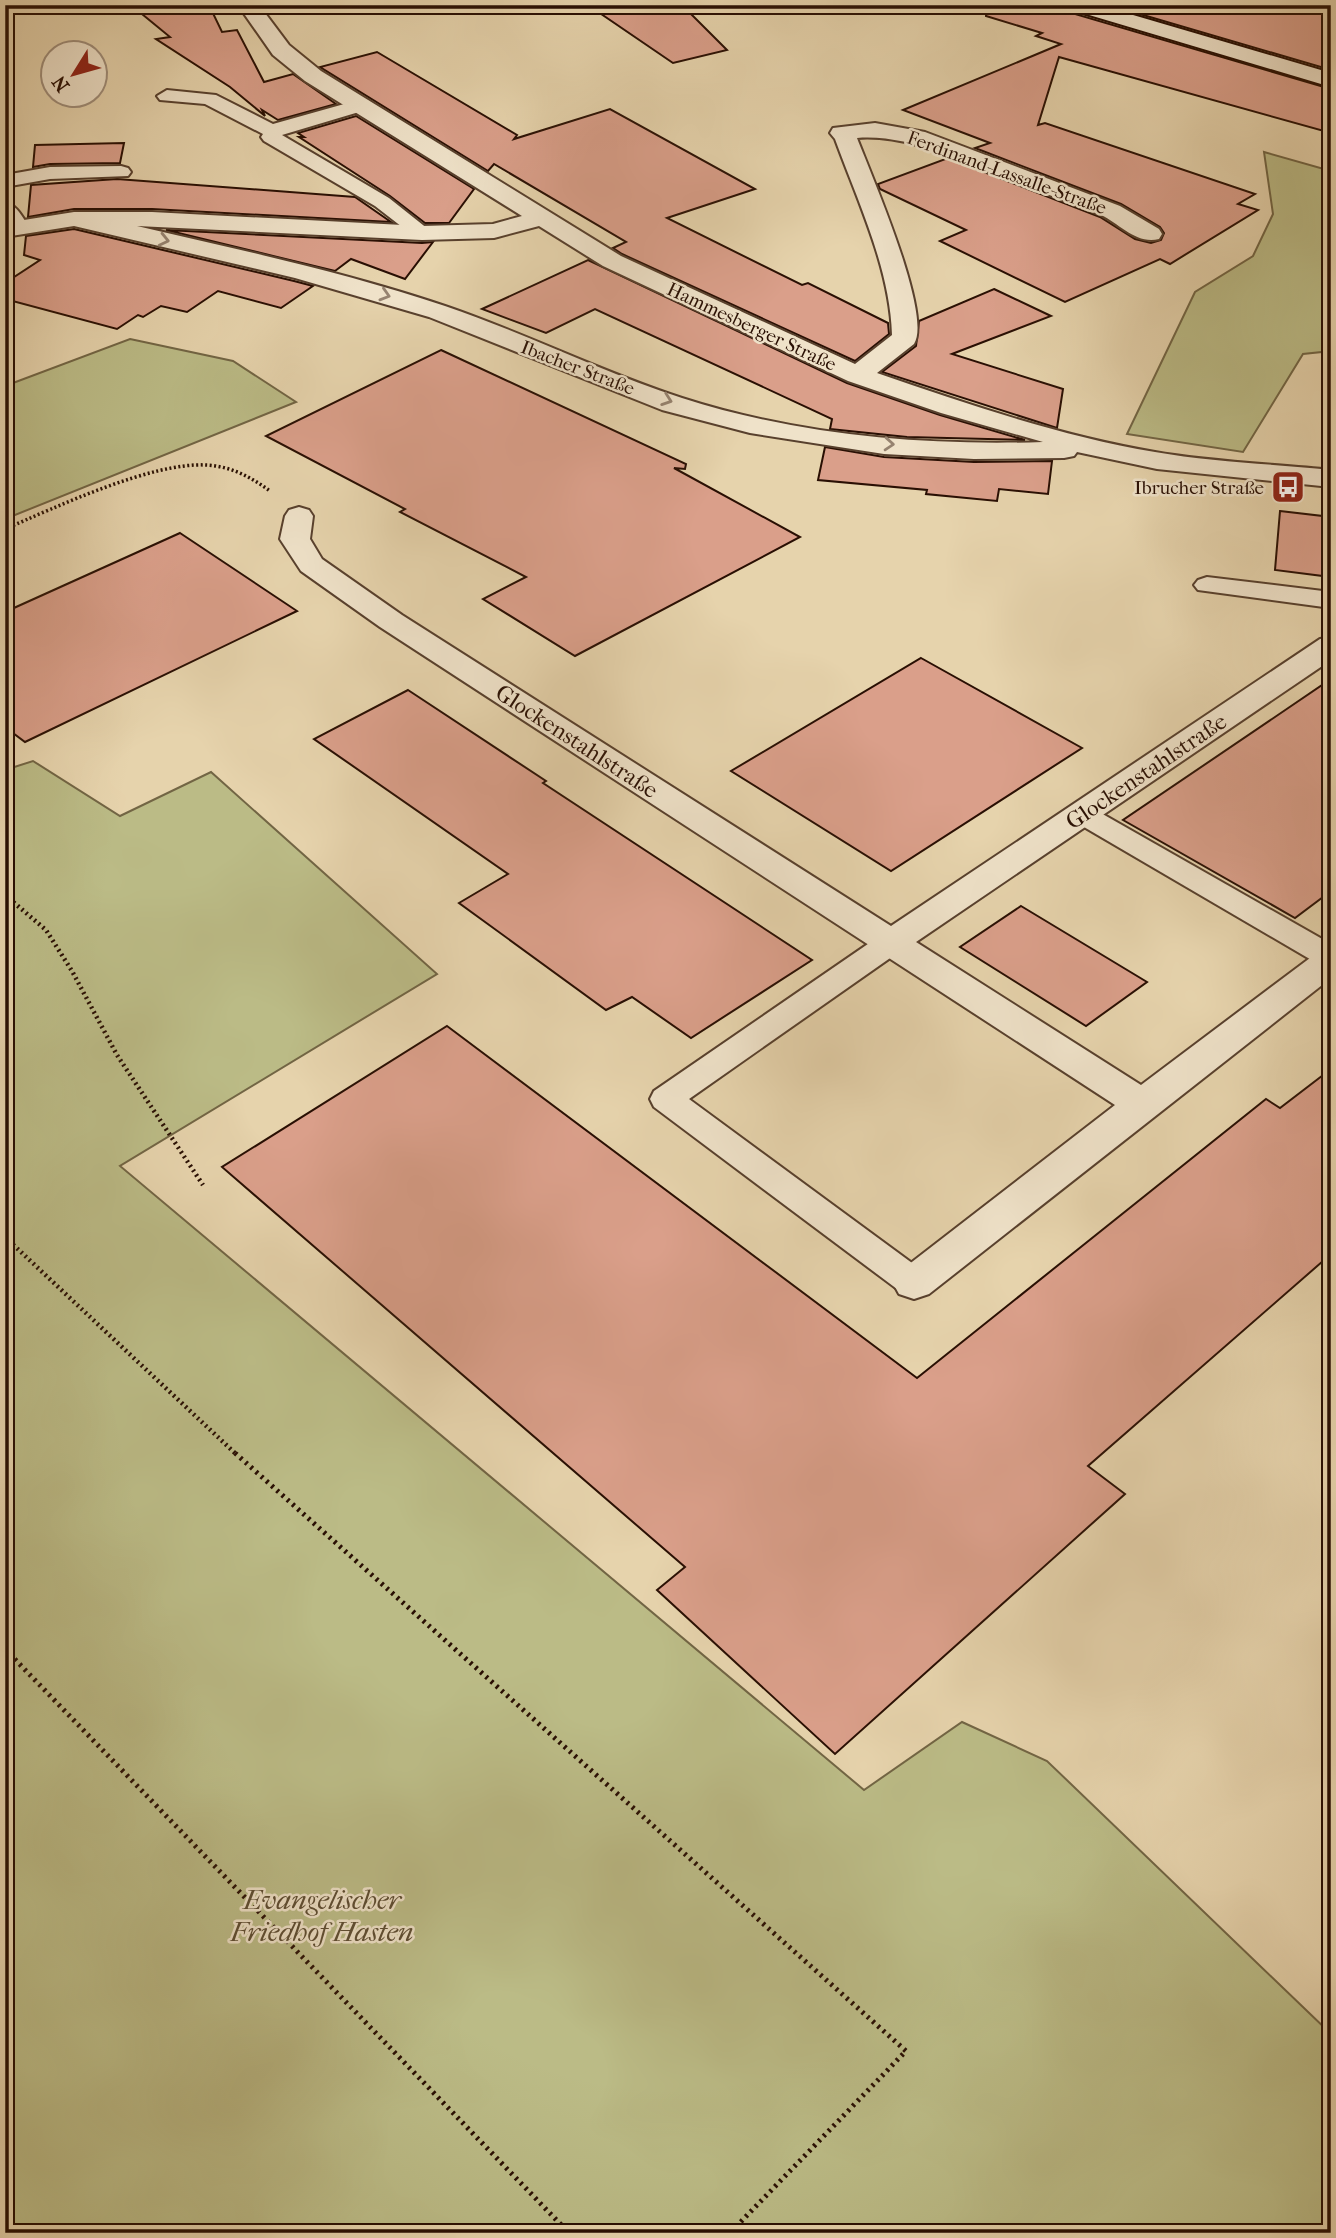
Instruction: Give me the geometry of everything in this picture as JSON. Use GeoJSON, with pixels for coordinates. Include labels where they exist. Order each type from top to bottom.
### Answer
{"type":"FeatureCollection","features":[{"type":"Feature","properties":{"kind":"street","name":"Hammesberger Straße"},"geometry":{"type":"LineString","coordinates":[[248,5],[281,50],[313,76],[612,261],[858,374],[937,403],[1093,448],[1157,461],[1331,479]]}},
{"type":"Feature","properties":{"kind":"street"},"geometry":{"type":"LineString","coordinates":[[1076,5],[1331,80]]}},
{"type":"Feature","properties":{"kind":"street","name":"Ferdinand-Lassalle-Straße"},"geometry":{"type":"LineString","coordinates":[[858,374],[905,338],[906,319],[882,240],[845,136],[841,133],[876,130],[917,137],[1112,211],[1150,234]]}},
{"type":"Feature","properties":{"kind":"street","name":"Ibacher Straße"},"geometry":{"type":"LineString","coordinates":[[10,222],[152,219],[422,233],[494,231],[541,218]]}},
{"type":"Feature","properties":{"kind":"street","name":"Ibacher Straße"},"geometry":{"type":"LineString","coordinates":[[74,219],[393,298],[439,312],[591,373],[706,413],[794,432],[872,443],[1000,453],[1093,448]]}},
{"type":"Feature","properties":{"kind":"street","name":"Glockenstahlstraße"},"geometry":{"type":"LineString","coordinates":[[299,516],[295,539],[312,565],[391,621],[1142,1104]]}},
{"type":"Feature","properties":{"kind":"street","name":"Glockenstahlstraße"},"geometry":{"type":"LineString","coordinates":[[892,942],[1331,646]]}},
{"type":"Feature","properties":{"kind":"street"},"geometry":{"type":"LineString","coordinates":[[914,1283],[1331,959]]}},
{"type":"Feature","properties":{"kind":"lane"},"geometry":{"type":"LineString","coordinates":[[167,96],[209,99],[274,132]]}},
{"type":"Feature","properties":{"kind":"lane"},"geometry":{"type":"LineString","coordinates":[[362,105],[276,129],[271,138],[382,202],[422,233]]}},
{"type":"Feature","properties":{"kind":"lane"},"geometry":{"type":"LineString","coordinates":[[5,181],[50,173],[121,172]]}},
{"type":"Feature","properties":{"kind":"lane"},"geometry":{"type":"LineString","coordinates":[[1207,585],[1331,600]]}},
{"type":"Feature","properties":{"kind":"lane"},"geometry":{"type":"LineString","coordinates":[[1082,814],[1331,959]]}},
{"type":"Feature","properties":{"kind":"lane"},"geometry":{"type":"LineString","coordinates":[[892,942],[666,1100],[914,1283]]}},
{"type":"Feature","properties":{"kind":"path"},"geometry":{"type":"LineString","coordinates":[[5,529],[93,492],[179,468],[207,465],[254,478],[299,516]]}},
{"type":"Feature","properties":{"kind":"path"},"geometry":{"type":"LineString","coordinates":[[5,895],[47,930],[117,1055],[203,1185]]}},
{"type":"Feature","properties":{"kind":"path"},"geometry":{"type":"LineString","coordinates":[[5,1237],[282,1497],[906,2051],[730,2233]]}},
{"type":"Feature","properties":{"kind":"path"},"geometry":{"type":"LineString","coordinates":[[5,1649],[569,2233]]}},
{"type":"Feature","properties":{"kind":"green space"},"geometry":{"type":"Polygon","coordinates":[[[1264,152],[1331,171],[1331,351],[1303,354],[1243,452],[1127,434],[1195,292],[1253,256],[1273,214],[1264,152]]]}},
{"type":"Feature","properties":{"kind":"green space"},"geometry":{"type":"Polygon","coordinates":[[[130,339],[233,361],[296,402],[5,519],[5,386],[130,339]]]}},
{"type":"Feature","properties":{"kind":"green space","name":"Evangelischer Friedhof Hasten"},"geometry":{"type":"Polygon","coordinates":[[[33,761],[120,816],[211,772],[437,974],[120,1166],[864,1790],[962,1722],[1047,1761],[1331,2034],[1331,2233],[5,2233],[5,770],[33,761]]]}},
{"type":"Feature","properties":{"kind":"building"},"geometry":{"type":"Polygon","coordinates":[[[131,5],[209,5],[222,32],[237,30],[264,82],[293,74],[336,104],[278,120],[262,110],[265,116],[230,87],[156,39],[170,37],[131,5]]]}},
{"type":"Feature","properties":{"kind":"building"},"geometry":{"type":"Polygon","coordinates":[[[588,5],[682,5],[727,50],[673,63],[588,5]]]}},
{"type":"Feature","properties":{"kind":"building"},"geometry":{"type":"Polygon","coordinates":[[[987,5],[1064,5],[1068,12],[1331,89],[1331,133],[1059,57],[1038,125],[1045,123],[1255,194],[1238,204],[1258,210],[1170,264],[1160,259],[1065,302],[940,241],[966,230],[880,189],[878,184],[948,158],[1100,217],[1135,239],[1151,243],[1161,240],[1164,233],[1160,227],[1121,204],[975,148],[990,143],[903,110],[1061,44],[1036,36],[1042,33],[986,16],[987,5]]]}},
{"type":"Feature","properties":{"kind":"building"},"geometry":{"type":"Polygon","coordinates":[[[1109,5],[1331,5],[1331,70],[1109,5]]]}},
{"type":"Feature","properties":{"kind":"building"},"geometry":{"type":"Polygon","coordinates":[[[377,52],[517,135],[514,139],[610,109],[755,189],[667,218],[802,285],[808,283],[888,323],[889,334],[855,361],[622,254],[613,248],[626,242],[494,164],[488,171],[320,67],[377,52]]]}},
{"type":"Feature","properties":{"kind":"building"},"geometry":{"type":"Polygon","coordinates":[[[356,116],[474,189],[449,223],[425,223],[390,196],[299,137],[304,137],[298,133],[356,116]]]}},
{"type":"Feature","properties":{"kind":"building"},"geometry":{"type":"Polygon","coordinates":[[[124,143],[120,163],[50,164],[33,167],[35,145],[124,143]]]}},
{"type":"Feature","properties":{"kind":"building"},"geometry":{"type":"Polygon","coordinates":[[[117,179],[355,197],[391,222],[152,209],[74,209],[28,217],[31,185],[117,179]]]}},
{"type":"Feature","properties":{"kind":"building"},"geometry":{"type":"Polygon","coordinates":[[[74,229],[313,286],[281,308],[218,291],[187,312],[161,306],[143,317],[138,315],[117,329],[5,299],[5,283],[40,260],[24,255],[26,236],[74,229]]]}},
{"type":"Feature","properties":{"kind":"building"},"geometry":{"type":"Polygon","coordinates":[[[166,230],[433,242],[405,279],[351,259],[335,271],[166,230]]]}},
{"type":"Feature","properties":{"kind":"building"},"geometry":{"type":"Polygon","coordinates":[[[588,260],[847,383],[940,415],[1025,440],[907,437],[830,429],[832,419],[595,309],[546,333],[482,309],[588,260]]]}},
{"type":"Feature","properties":{"kind":"building"},"geometry":{"type":"Polygon","coordinates":[[[994,289],[1051,316],[952,354],[1063,389],[1057,428],[882,372],[916,346],[919,321],[994,289]]]}},
{"type":"Feature","properties":{"kind":"building"},"geometry":{"type":"Polygon","coordinates":[[[441,350],[686,464],[685,469],[674,468],[800,537],[575,656],[483,599],[526,577],[400,512],[405,509],[266,436],[441,350]]]}},
{"type":"Feature","properties":{"kind":"building"},"geometry":{"type":"Polygon","coordinates":[[[825,447],[884,457],[974,462],[1052,461],[1048,494],[999,489],[997,501],[926,494],[927,490],[818,480],[825,447]]]}},
{"type":"Feature","properties":{"kind":"building"},"geometry":{"type":"Polygon","coordinates":[[[1280,511],[1331,517],[1331,577],[1275,570],[1280,511]]]}},
{"type":"Feature","properties":{"kind":"building"},"geometry":{"type":"Polygon","coordinates":[[[180,533],[297,611],[25,742],[5,727],[5,612],[180,533]]]}},
{"type":"Feature","properties":{"kind":"building"},"geometry":{"type":"Polygon","coordinates":[[[921,658],[1082,748],[891,871],[731,771],[921,658]]]}},
{"type":"Feature","properties":{"kind":"building"},"geometry":{"type":"Polygon","coordinates":[[[1331,679],[1331,891],[1295,918],[1123,820],[1331,679]]]}},
{"type":"Feature","properties":{"kind":"building"},"geometry":{"type":"Polygon","coordinates":[[[408,690],[546,781],[543,783],[812,960],[691,1038],[632,997],[606,1010],[459,903],[508,874],[314,739],[408,690]]]}},
{"type":"Feature","properties":{"kind":"building"},"geometry":{"type":"Polygon","coordinates":[[[1021,906],[1147,982],[1086,1026],[960,947],[1021,906]]]}},
{"type":"Feature","properties":{"kind":"building"},"geometry":{"type":"Polygon","coordinates":[[[447,1026],[917,1378],[1266,1099],[1280,1108],[1331,1069],[1331,1254],[1088,1466],[1125,1494],[835,1754],[657,1590],[685,1567],[222,1167],[447,1026]]]}},
{"type":"Feature","properties":{"kind":"place","name":"Ibrucher Straße"},"geometry":{"type":"Point","coordinates":[1288,487]}}]}
